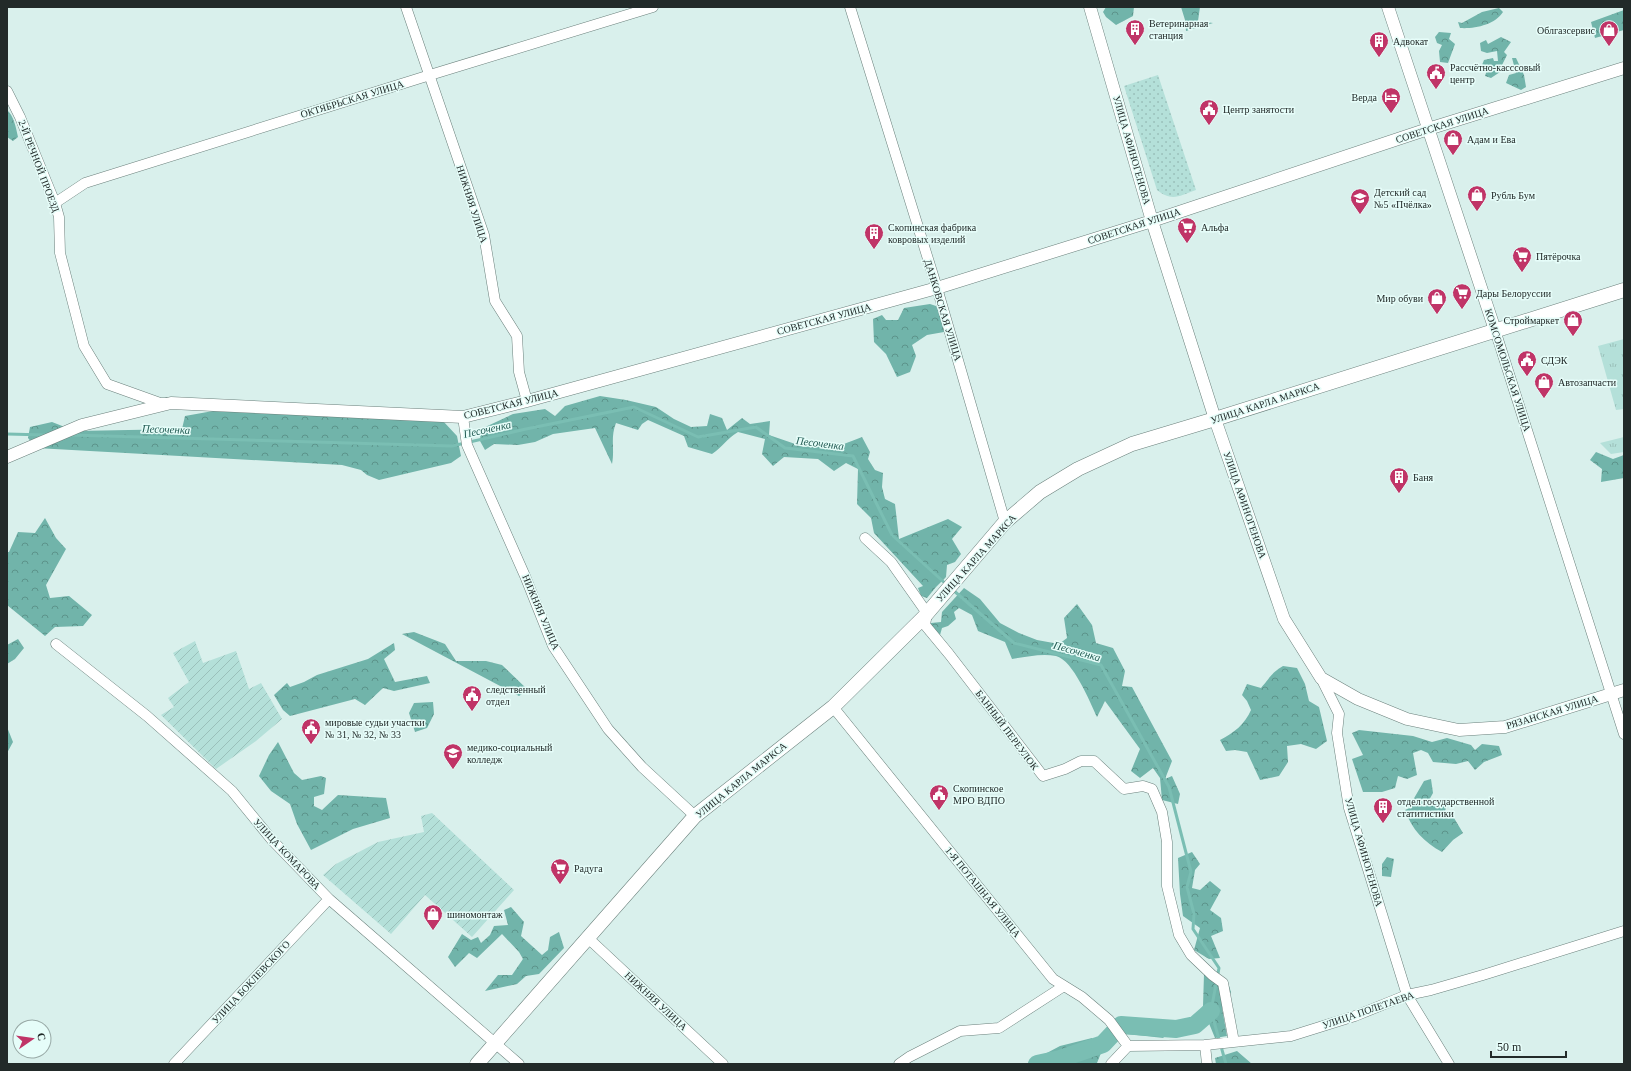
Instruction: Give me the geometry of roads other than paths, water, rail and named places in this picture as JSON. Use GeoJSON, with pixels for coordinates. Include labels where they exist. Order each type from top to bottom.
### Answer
{"type":"FeatureCollection","features":[{"type":"Feature","properties":{"kind":"main road","name":"УЛИЦА КАРЛА МАРКСА"},"geometry":{"type":"LineString","coordinates":[[478,1064],[695,816],[833,706],[927,614],[1005,522],[1040,492],[1078,469],[1132,444],[1624,290]]}},
{"type":"Feature","properties":{"kind":"street","name":"НИЖНЯЯ УЛИЦА"},"geometry":{"type":"LineString","coordinates":[[406,7],[484,235],[495,301],[517,336],[519,372],[527,401]]}},
{"type":"Feature","properties":{"kind":"street","name":"ОКТЯБРЬСКАЯ УЛИЦА"},"geometry":{"type":"LineString","coordinates":[[55,203],[84,183],[653,7]]}},
{"type":"Feature","properties":{"kind":"street","name":"ДАНКОВСКАЯ УЛИЦА"},"geometry":{"type":"LineString","coordinates":[[850,7],[937,288],[1005,522]]}},
{"type":"Feature","properties":{"kind":"street","name":"УЛИЦА АФИНОГЕНОВА"},"geometry":{"type":"LineString","coordinates":[[1090,7],[1152,221],[1215,419],[1284,619],[1321,678],[1339,714],[1336,733],[1349,808],[1407,995],[1449,1064]]}},
{"type":"Feature","properties":{"kind":"street","name":"КОМСОМОЛЬСКАЯ УЛИЦА"},"geometry":{"type":"LineString","coordinates":[[1388,7],[1618,692],[1624,734]]}},
{"type":"Feature","properties":{"kind":"street","name":"СОВЕТСКАЯ УЛИЦА"},"geometry":{"type":"LineString","coordinates":[[7,456],[82,425],[171,403],[463,417],[527,401],[937,288],[1152,221],[1428,128],[1624,68]]}},
{"type":"Feature","properties":{"kind":"street","name":"2-Й РЕЧНОЙ ПРОЕЗД"},"geometry":{"type":"LineString","coordinates":[[7,91],[20,117],[55,203],[59,217],[60,253],[84,346],[107,384],[160,403],[171,403]]}},
{"type":"Feature","properties":{"kind":"street","name":"НИЖНЯЯ УЛИЦА"},"geometry":{"type":"LineString","coordinates":[[463,417],[467,445],[525,576],[553,646],[608,729],[642,767],[695,816]]}},
{"type":"Feature","properties":{"kind":"street","name":"БАННЫЙ ПЕРЕУЛОК"},"geometry":{"type":"LineString","coordinates":[[865,538],[891,562],[927,614],[926,625],[950,654],[1042,776],[1066,769],[1081,761],[1094,761],[1124,789],[1143,786],[1152,789],[1162,812],[1167,842],[1167,886],[1179,935],[1191,955],[1212,975],[1223,983],[1234,1042]]}},
{"type":"Feature","properties":{"kind":"street","name":"УЛИЦА КОМАРОВА"},"geometry":{"type":"LineString","coordinates":[[56,644],[147,716],[232,791],[272,840],[329,899],[519,1064]]}},
{"type":"Feature","properties":{"kind":"street","name":"РЯЗАНСКАЯ УЛИЦА"},"geometry":{"type":"LineString","coordinates":[[1321,678],[1358,699],[1407,719],[1459,730],[1505,727],[1618,692]]}},
{"type":"Feature","properties":{"kind":"street","name":"1-Я ПОТАШНАЯ УЛИЦА"},"geometry":{"type":"LineString","coordinates":[[833,706],[1053,979],[1082,997],[1108,1020],[1128,1046]]}},
{"type":"Feature","properties":{"kind":"street","name":"УЛИЦА БОКЛЕВСКОГО"},"geometry":{"type":"LineString","coordinates":[[174,1064],[329,899]]}},
{"type":"Feature","properties":{"kind":"street","name":"УЛИЦА ПОЛЕТАЕВА"},"geometry":{"type":"LineString","coordinates":[[1128,1046],[1204,1045],[1291,1036],[1355,1016],[1407,995],[1431,990],[1476,977],[1624,931]]}},
{"type":"Feature","properties":{"kind":"street","name":"НИЖНЯЯ УЛИЦА"},"geometry":{"type":"LineString","coordinates":[[588,938],[723,1064]]}},
{"type":"Feature","properties":{"kind":"street"},"geometry":{"type":"LineString","coordinates":[[899,1064],[909,1057],[960,1031],[999,1028],[1064,986]]}},
{"type":"Feature","properties":{"kind":"street"},"geometry":{"type":"LineString","coordinates":[[1204,1045],[1208,1064]]}},
{"type":"Feature","properties":{"kind":"street"},"geometry":{"type":"LineString","coordinates":[[1111,1064],[1128,1046]]}},
{"type":"Feature","properties":{"kind":"waterway","name":"Песоченка"},"geometry":{"type":"LineString","coordinates":[[70,435],[452,446],[634,407],[698,437],[756,427],[785,448],[853,456],[892,535],[947,585]]}},
{"type":"Feature","properties":{"kind":"waterway","name":"Песоченка"},"geometry":{"type":"LineString","coordinates":[[7,434],[46,435]]}},
{"type":"Feature","properties":{"kind":"waterway","name":"Песоченка"},"geometry":{"type":"LineString","coordinates":[[953,590],[1014,643],[1101,665],[1169,787],[1191,872],[1187,887],[1194,914],[1193,929],[1219,968],[1211,1011],[1226,1064]]}},
{"type":"Feature","properties":{"kind":"waterway"},"geometry":{"type":"LineString","coordinates":[[1037,1064],[1060,1059],[1103,1044],[1121,1025],[1176,1029],[1195,1025],[1211,1011]]}},
{"type":"Feature","properties":{"kind":"place","name":"Ветеринарная станция"},"geometry":{"type":"Point","coordinates":[1135,46]}},
{"type":"Feature","properties":{"kind":"place","name":"Облгазсервис"},"geometry":{"type":"Point","coordinates":[1609,47]}},
{"type":"Feature","properties":{"kind":"place","name":"Адвокат"},"geometry":{"type":"Point","coordinates":[1379,58]}},
{"type":"Feature","properties":{"kind":"place","name":"Рассчётно-касссовый центр"},"geometry":{"type":"Point","coordinates":[1436,90]}},
{"type":"Feature","properties":{"kind":"place","name":"Верда"},"geometry":{"type":"Point","coordinates":[1391,114]}},
{"type":"Feature","properties":{"kind":"place","name":"Центр занятости"},"geometry":{"type":"Point","coordinates":[1209,126]}},
{"type":"Feature","properties":{"kind":"place","name":"Адам и Ева"},"geometry":{"type":"Point","coordinates":[1453,156]}},
{"type":"Feature","properties":{"kind":"place","name":"Рубль Бум"},"geometry":{"type":"Point","coordinates":[1477,212]}},
{"type":"Feature","properties":{"kind":"place","name":"Детский сад №5 «Пчёлка»"},"geometry":{"type":"Point","coordinates":[1360,215]}},
{"type":"Feature","properties":{"kind":"place","name":"Альфа"},"geometry":{"type":"Point","coordinates":[1187,244]}},
{"type":"Feature","properties":{"kind":"place","name":"Скопинская фабрика ковровых изделий"},"geometry":{"type":"Point","coordinates":[874,250]}},
{"type":"Feature","properties":{"kind":"place","name":"Пятёрочка"},"geometry":{"type":"Point","coordinates":[1522,273]}},
{"type":"Feature","properties":{"kind":"place","name":"Дары Белоруссии"},"geometry":{"type":"Point","coordinates":[1462,310]}},
{"type":"Feature","properties":{"kind":"place","name":"Мир обуви"},"geometry":{"type":"Point","coordinates":[1437,315]}},
{"type":"Feature","properties":{"kind":"place","name":"Строймаркет"},"geometry":{"type":"Point","coordinates":[1573,337]}},
{"type":"Feature","properties":{"kind":"place","name":"СДЭК"},"geometry":{"type":"Point","coordinates":[1527,377]}},
{"type":"Feature","properties":{"kind":"place","name":"Автозапчасти"},"geometry":{"type":"Point","coordinates":[1544,399]}},
{"type":"Feature","properties":{"kind":"place","name":"Баня"},"geometry":{"type":"Point","coordinates":[1399,494]}},
{"type":"Feature","properties":{"kind":"place","name":"следственный отдел"},"geometry":{"type":"Point","coordinates":[472,712]}},
{"type":"Feature","properties":{"kind":"place","name":"мировые судьи участки № 31, № 32, № 33"},"geometry":{"type":"Point","coordinates":[311,745]}},
{"type":"Feature","properties":{"kind":"place","name":"медико-социальный колледж"},"geometry":{"type":"Point","coordinates":[453,770]}},
{"type":"Feature","properties":{"kind":"place","name":"Скопинское МРО ВДПО"},"geometry":{"type":"Point","coordinates":[939,811]}},
{"type":"Feature","properties":{"kind":"place","name":"отдел государственной статитистики"},"geometry":{"type":"Point","coordinates":[1383,824]}},
{"type":"Feature","properties":{"kind":"place","name":"Радуга"},"geometry":{"type":"Point","coordinates":[560,885]}},
{"type":"Feature","properties":{"kind":"place","name":"шиномонтаж"},"geometry":{"type":"Point","coordinates":[433,931]}}]}
